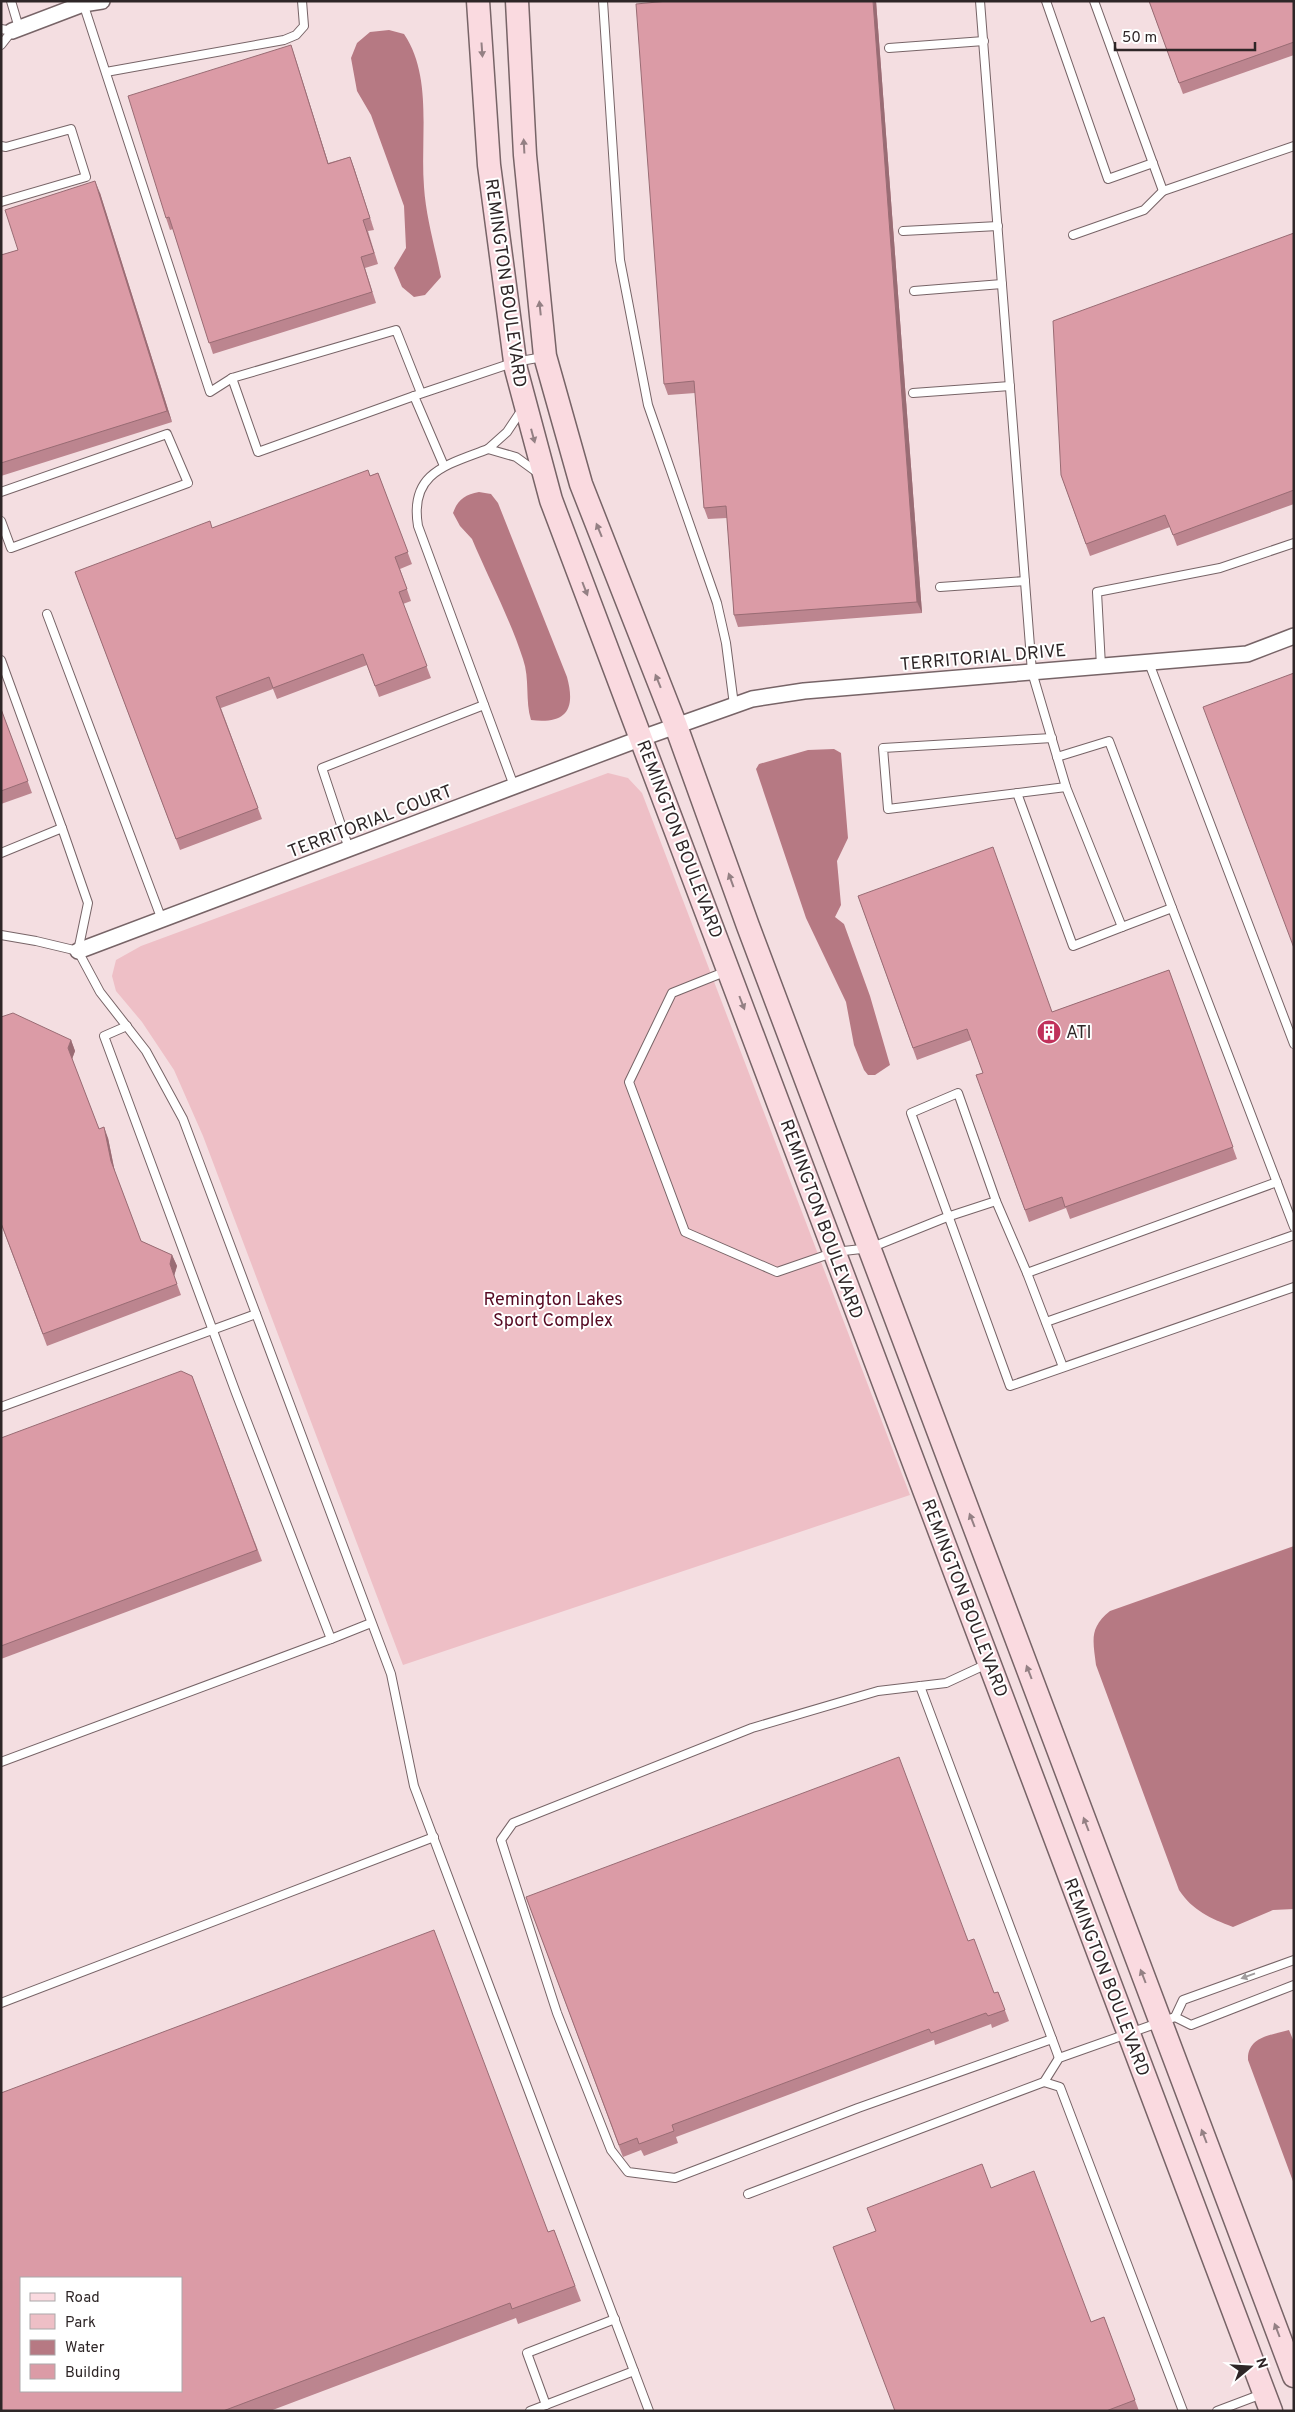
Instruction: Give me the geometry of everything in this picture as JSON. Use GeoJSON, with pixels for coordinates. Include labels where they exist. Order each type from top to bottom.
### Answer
{"type":"FeatureCollection","features":[{"type":"Feature","properties":{"kind":"street"},"geometry":{"type":"LineString","coordinates":[[11,29],[83,2],[102,1]]}},
{"type":"Feature","properties":{"kind":"street","name":"REMINGTON BOULEVARD"},"geometry":{"type":"LineString","coordinates":[[478,1],[489,165],[515,362],[551,500],[1267,2402]]}},
{"type":"Feature","properties":{"kind":"street","name":"REMINGTON BOULEVARD"},"geometry":{"type":"LineString","coordinates":[[517,1],[525,155],[545,356],[581,484],[676,726],[748,926],[870,1248],[1168,2019],[1294,2376]]}},
{"type":"Feature","properties":{"kind":"street","name":"TERRITORIAL DRIVE"},"geometry":{"type":"LineString","coordinates":[[676,726],[752,699],[804,691],[1247,654],[1294,636]]}},
{"type":"Feature","properties":{"kind":"street","name":"TERRITORIAL COURT"},"geometry":{"type":"LineString","coordinates":[[78,951],[676,726]]}},
{"type":"Feature","properties":{"kind":"lane"},"geometry":{"type":"LineString","coordinates":[[1,45],[11,29],[11,1]]}},
{"type":"Feature","properties":{"kind":"lane"},"geometry":{"type":"LineString","coordinates":[[106,72],[284,40],[296,35],[304,26],[302,1]]}},
{"type":"Feature","properties":{"kind":"lane"},"geometry":{"type":"LineString","coordinates":[[602,1],[620,260],[648,405],[718,603],[726,643],[734,705]]}},
{"type":"Feature","properties":{"kind":"lane"},"geometry":{"type":"LineString","coordinates":[[980,1],[1032,672],[1066,787],[1122,927]]}},
{"type":"Feature","properties":{"kind":"lane"},"geometry":{"type":"LineString","coordinates":[[1046,1],[1108,179],[1153,163]]}},
{"type":"Feature","properties":{"kind":"lane"},"geometry":{"type":"LineString","coordinates":[[1094,1],[1163,190]]}},
{"type":"Feature","properties":{"kind":"lane"},"geometry":{"type":"LineString","coordinates":[[83,2],[210,392],[232,378],[396,330],[444,466]]}},
{"type":"Feature","properties":{"kind":"lane"},"geometry":{"type":"LineString","coordinates":[[889,48],[984,41]]}},
{"type":"Feature","properties":{"kind":"lane"},"geometry":{"type":"LineString","coordinates":[[1,146],[6,148],[71,129],[86,177],[1,202]]}},
{"type":"Feature","properties":{"kind":"lane"},"geometry":{"type":"LineString","coordinates":[[1073,234],[1144,210],[1163,190],[1294,146]]}},
{"type":"Feature","properties":{"kind":"lane"},"geometry":{"type":"LineString","coordinates":[[903,231],[998,226]]}},
{"type":"Feature","properties":{"kind":"lane"},"geometry":{"type":"LineString","coordinates":[[914,290],[1002,284]]}},
{"type":"Feature","properties":{"kind":"lane"},"geometry":{"type":"LineString","coordinates":[[232,378],[258,452],[418,394],[515,362],[545,356]]}},
{"type":"Feature","properties":{"kind":"lane"},"geometry":{"type":"LineString","coordinates":[[913,393],[1010,386]]}},
{"type":"Feature","properties":{"kind":"lane"},"geometry":{"type":"LineString","coordinates":[[514,786],[418,526],[415,510],[418,494],[426,480],[437,469],[488,449],[507,432],[525,404]]}},
{"type":"Feature","properties":{"kind":"lane"},"geometry":{"type":"LineString","coordinates":[[1,492],[167,434],[188,483],[11,548],[1,521]]}},
{"type":"Feature","properties":{"kind":"lane"},"geometry":{"type":"LineString","coordinates":[[488,449],[516,457],[545,478]]}},
{"type":"Feature","properties":{"kind":"lane"},"geometry":{"type":"LineString","coordinates":[[1101,666],[1097,592],[1220,568],[1294,543]]}},
{"type":"Feature","properties":{"kind":"lane"},"geometry":{"type":"LineString","coordinates":[[940,586],[1025,582]]}},
{"type":"Feature","properties":{"kind":"lane"},"geometry":{"type":"LineString","coordinates":[[47,614],[162,920]]}},
{"type":"Feature","properties":{"kind":"lane"},"geometry":{"type":"LineString","coordinates":[[1,660],[88,903],[78,951],[100,992],[146,1051],[183,1119],[391,1674],[414,1786],[649,2411]]}},
{"type":"Feature","properties":{"kind":"lane"},"geometry":{"type":"LineString","coordinates":[[1149,663],[1294,1044]]}},
{"type":"Feature","properties":{"kind":"lane"},"geometry":{"type":"LineString","coordinates":[[349,848],[322,768],[484,706]]}},
{"type":"Feature","properties":{"kind":"lane"},"geometry":{"type":"LineString","coordinates":[[1052,738],[883,748],[888,809],[1066,787]]}},
{"type":"Feature","properties":{"kind":"lane"},"geometry":{"type":"LineString","coordinates":[[1057,757],[1109,741],[1294,1227]]}},
{"type":"Feature","properties":{"kind":"lane"},"geometry":{"type":"LineString","coordinates":[[1017,793],[1073,946],[1172,908]]}},
{"type":"Feature","properties":{"kind":"lane"},"geometry":{"type":"LineString","coordinates":[[1,853],[62,828]]}},
{"type":"Feature","properties":{"kind":"lane"},"geometry":{"type":"LineString","coordinates":[[1,936],[36,941],[78,951]]}},
{"type":"Feature","properties":{"kind":"lane"},"geometry":{"type":"LineString","coordinates":[[729,970],[672,992],[629,1082],[685,1232],[777,1272],[835,1252],[870,1248],[947,1217],[996,1200]]}},
{"type":"Feature","properties":{"kind":"lane"},"geometry":{"type":"LineString","coordinates":[[127,1026],[104,1036],[212,1330],[332,1639]]}},
{"type":"Feature","properties":{"kind":"lane"},"geometry":{"type":"LineString","coordinates":[[1063,1367],[1027,1273],[996,1200],[958,1093],[911,1113],[947,1217],[1010,1386],[1294,1288]]}},
{"type":"Feature","properties":{"kind":"lane"},"geometry":{"type":"LineString","coordinates":[[1027,1273],[1277,1182]]}},
{"type":"Feature","properties":{"kind":"lane"},"geometry":{"type":"LineString","coordinates":[[1046,1322],[1294,1235]]}},
{"type":"Feature","properties":{"kind":"lane"},"geometry":{"type":"LineString","coordinates":[[1,1407],[256,1314]]}},
{"type":"Feature","properties":{"kind":"lane"},"geometry":{"type":"LineString","coordinates":[[1,1762],[371,1623]]}},
{"type":"Feature","properties":{"kind":"lane"},"geometry":{"type":"LineString","coordinates":[[990,1663],[946,1683],[878,1691],[752,1728],[513,1823],[501,1840],[557,2013],[610,2150],[628,2172],[675,2178],[858,2108],[1052,2039]]}},
{"type":"Feature","properties":{"kind":"lane"},"geometry":{"type":"LineString","coordinates":[[920,1686],[1059,2058]]}},
{"type":"Feature","properties":{"kind":"lane"},"geometry":{"type":"LineString","coordinates":[[1,2003],[434,1837]]}},
{"type":"Feature","properties":{"kind":"lane"},"geometry":{"type":"LineString","coordinates":[[748,2194],[1044,2082],[1059,2058],[1168,2019],[1183,2000],[1294,1960]]}},
{"type":"Feature","properties":{"kind":"lane"},"geometry":{"type":"LineString","coordinates":[[1168,2019],[1191,2025],[1294,1985]]}},
{"type":"Feature","properties":{"kind":"lane"},"geometry":{"type":"LineString","coordinates":[[1044,2082],[1060,2087],[1182,2411]]}},
{"type":"Feature","properties":{"kind":"lane"},"geometry":{"type":"LineString","coordinates":[[546,2405],[527,2353],[615,2319]]}},
{"type":"Feature","properties":{"kind":"lane"},"geometry":{"type":"LineString","coordinates":[[530,2411],[634,2371]]}},
{"type":"Feature","properties":{"kind":"lane"},"geometry":{"type":"LineString","coordinates":[[1217,2411],[1267,2402]]}},
{"type":"Feature","properties":{"kind":"green space","name":"Remington Lakes Sport Complex"},"geometry":{"type":"Polygon","coordinates":[[[608,773],[628,778],[642,793],[910,1495],[403,1665],[203,1136],[174,1070],[142,1022],[116,991],[112,976],[116,960],[141,946],[608,773]]]}},
{"type":"Feature","properties":{"kind":"water"},"geometry":{"type":"Polygon","coordinates":[[[389,30],[404,34],[413,51],[419,69],[423,108],[425,198],[441,277],[425,295],[414,297],[402,287],[394,268],[406,248],[404,206],[371,115],[357,91],[351,58],[357,43],[370,32],[389,30]]]}},
{"type":"Feature","properties":{"kind":"water"},"geometry":{"type":"Polygon","coordinates":[[[479,492],[491,494],[498,503],[567,677],[570,698],[569,706],[566,712],[553,720],[531,720],[525,667],[518,644],[472,539],[460,526],[453,513],[457,504],[463,498],[479,492]]]}},
{"type":"Feature","properties":{"kind":"water"},"geometry":{"type":"Polygon","coordinates":[[[834,749],[841,753],[848,838],[837,861],[841,905],[835,917],[844,924],[870,996],[890,1065],[875,1075],[868,1075],[864,1070],[854,1045],[846,1002],[806,918],[756,769],[759,764],[808,750],[834,749]]]}},
{"type":"Feature","properties":{"kind":"water"},"geometry":{"type":"Polygon","coordinates":[[[1294,1546],[1294,1909],[1273,1910],[1233,1927],[1196,1909],[1179,1890],[1096,1665],[1094,1635],[1103,1617],[1110,1611],[1294,1546]]]}},
{"type":"Feature","properties":{"kind":"water"},"geometry":{"type":"Polygon","coordinates":[[[1289,2030],[1294,2042],[1294,2184],[1248,2060],[1251,2046],[1261,2038],[1289,2030]]]}},
{"type":"Feature","properties":{"kind":"building"},"geometry":{"type":"Polygon","coordinates":[[[668,1],[873,1],[917,602],[734,615],[726,506],[704,508],[694,381],[664,384],[636,4],[668,1]]]}},
{"type":"Feature","properties":{"kind":"building"},"geometry":{"type":"Polygon","coordinates":[[[1149,1],[1294,1],[1294,42],[1179,83],[1149,1]]]}},
{"type":"Feature","properties":{"kind":"building"},"geometry":{"type":"Polygon","coordinates":[[[291,45],[328,164],[350,157],[370,218],[363,220],[374,253],[361,257],[372,292],[209,343],[169,217],[166,218],[128,96],[291,45]]]}},
{"type":"Feature","properties":{"kind":"building"},"geometry":{"type":"Polygon","coordinates":[[[95,181],[167,411],[1,463],[1,255],[18,250],[5,210],[95,181]]]}},
{"type":"Feature","properties":{"kind":"building"},"geometry":{"type":"Polygon","coordinates":[[[1294,233],[1294,490],[1173,535],[1165,515],[1086,544],[1061,475],[1053,321],[1294,233]]]}},
{"type":"Feature","properties":{"kind":"building"},"geometry":{"type":"Polygon","coordinates":[[[368,470],[370,476],[378,473],[408,552],[395,557],[407,589],[399,592],[427,666],[375,686],[363,654],[273,688],[269,677],[216,697],[258,808],[176,839],[75,572],[210,521],[212,528],[368,470]]]}},
{"type":"Feature","properties":{"kind":"building"},"geometry":{"type":"Polygon","coordinates":[[[1294,673],[1294,948],[1203,707],[1294,673]]]}},
{"type":"Feature","properties":{"kind":"building"},"geometry":{"type":"Polygon","coordinates":[[[1,709],[28,781],[1,791],[1,709]]]}},
{"type":"Feature","properties":{"kind":"building","name":"ATI"},"geometry":{"type":"Polygon","coordinates":[[[993,847],[1052,1012],[1169,970],[1233,1147],[1065,1207],[1062,1197],[1025,1210],[976,1075],[983,1073],[967,1029],[913,1048],[858,896],[993,847]]]}},
{"type":"Feature","properties":{"kind":"building"},"geometry":{"type":"Polygon","coordinates":[[[13,1013],[71,1040],[68,1048],[99,1129],[104,1127],[111,1161],[141,1241],[172,1255],[170,1264],[177,1284],[43,1334],[1,1223],[1,1017],[13,1013]]]}},
{"type":"Feature","properties":{"kind":"building"},"geometry":{"type":"Polygon","coordinates":[[[181,1371],[192,1376],[257,1550],[1,1646],[1,1438],[181,1371]]]}},
{"type":"Feature","properties":{"kind":"building"},"geometry":{"type":"Polygon","coordinates":[[[899,1757],[968,1941],[974,1939],[994,1993],[998,1992],[1005,2010],[988,2016],[986,2013],[931,2033],[929,2029],[672,2125],[674,2131],[639,2144],[637,2138],[619,2145],[526,1897],[899,1757]]]}},
{"type":"Feature","properties":{"kind":"building"},"geometry":{"type":"Polygon","coordinates":[[[434,1930],[548,2232],[554,2230],[575,2286],[512,2309],[510,2303],[223,2411],[1,2411],[1,2093],[434,1930]]]}},
{"type":"Feature","properties":{"kind":"building"},"geometry":{"type":"Polygon","coordinates":[[[982,2164],[991,2188],[1034,2171],[1091,2322],[1104,2317],[1135,2400],[1106,2411],[895,2411],[833,2247],[876,2231],[867,2208],[982,2164]]]}},
{"type":"Feature","properties":{"kind":"place","name":"ATI"},"geometry":{"type":"Point","coordinates":[1049,1032]}}]}
